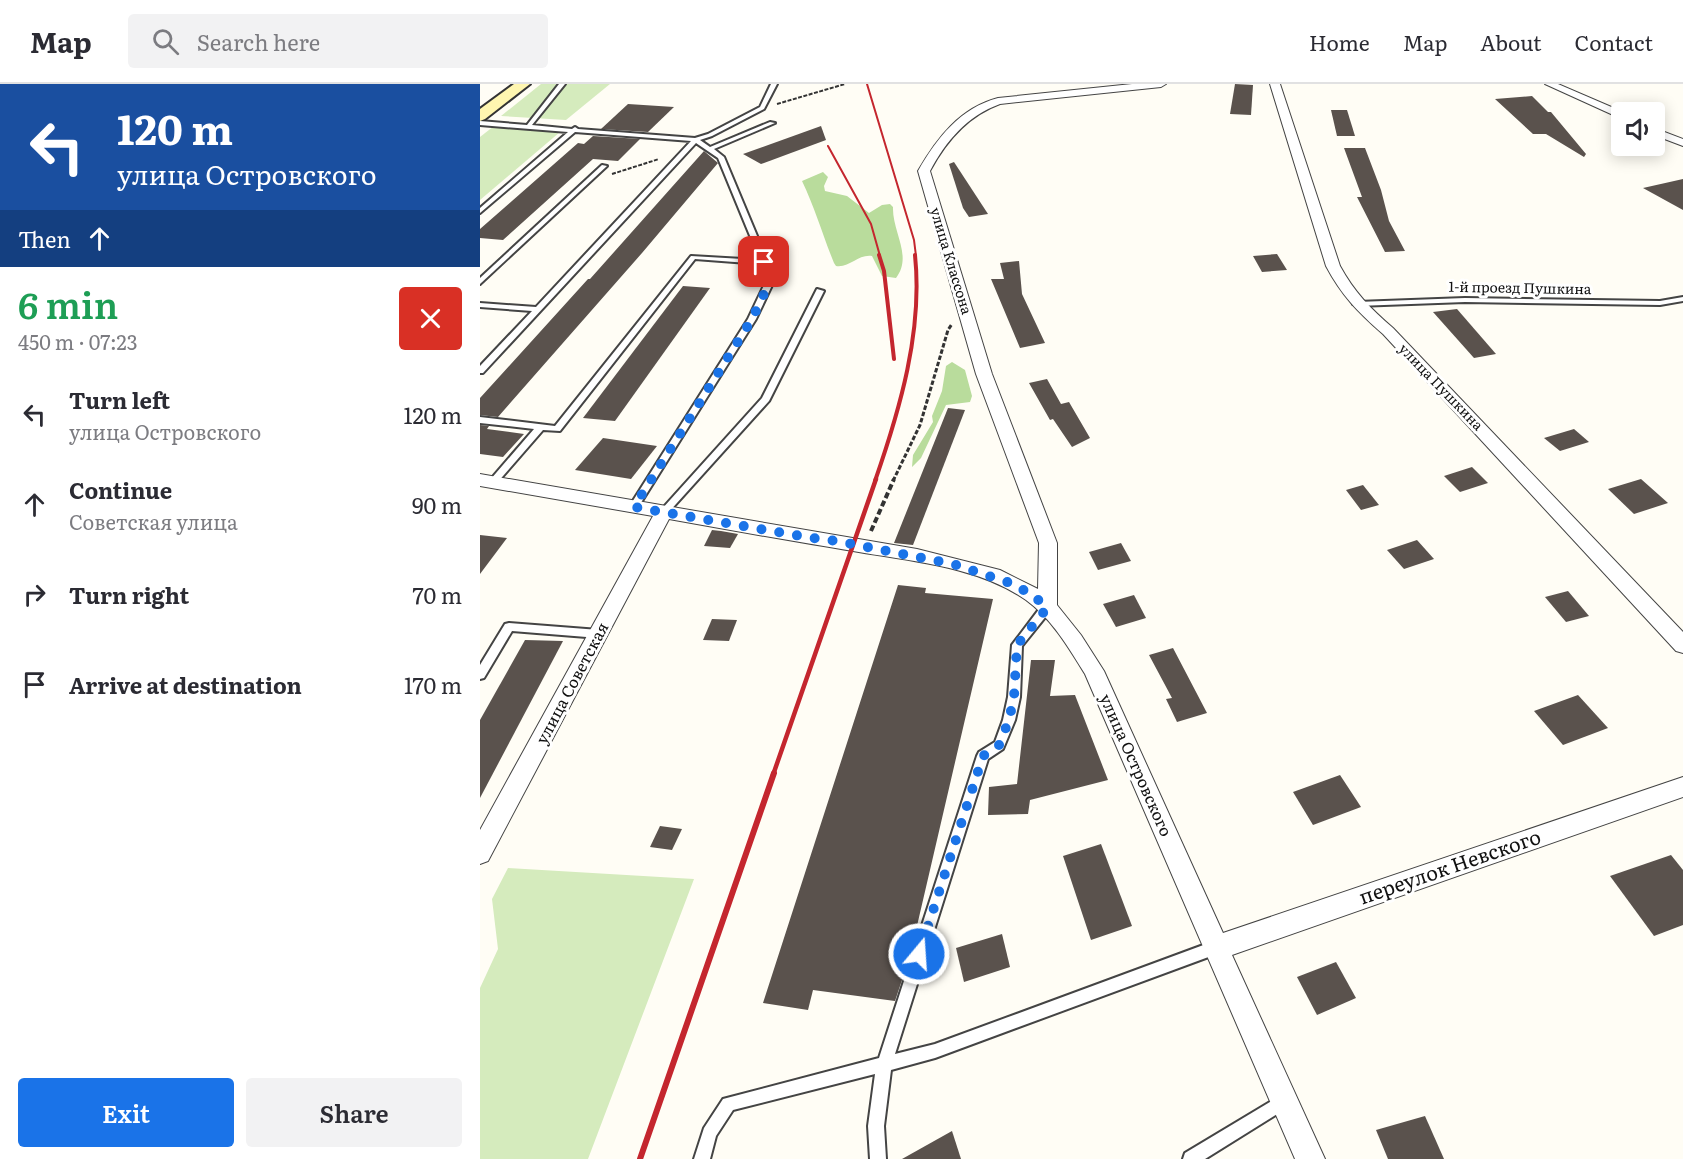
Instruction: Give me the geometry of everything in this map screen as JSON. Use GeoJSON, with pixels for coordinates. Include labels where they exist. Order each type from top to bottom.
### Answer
{"type":"FeatureCollection","features":[{"type":"Feature","properties":{"kind":"street"},"geometry":{"type":"LineString","coordinates":[[480,116],[523,84]]}},
{"type":"Feature","properties":{"kind":"street","name":"улица Классона"},"geometry":{"type":"LineString","coordinates":[[1047,608],[1048,543],[984,374],[924,171],[962,119],[982,106],[998,101],[1161,84]]}},
{"type":"Feature","properties":{"kind":"street","name":"улица Пушкина"},"geometry":{"type":"LineString","coordinates":[[1275,84],[1333,266],[1343,285],[1357,304],[1388,331],[1683,645]]}},
{"type":"Feature","properties":{"kind":"street"},"geometry":{"type":"LineString","coordinates":[[1550,84],[1611,111]]}},
{"type":"Feature","properties":{"kind":"street"},"geometry":{"type":"LineString","coordinates":[[1665,135],[1683,143]]}},
{"type":"Feature","properties":{"kind":"street","name":"улица Островского"},"geometry":{"type":"LineString","coordinates":[[486,481],[865,546],[953,564],[1013,584],[1034,596],[1072,636],[1094,671],[1310,1159]]}},
{"type":"Feature","properties":{"kind":"street","name":"улица Советская"},"geometry":{"type":"LineString","coordinates":[[480,853],[664,512]]}},
{"type":"Feature","properties":{"kind":"street","name":"переулок Невского"},"geometry":{"type":"LineString","coordinates":[[1218,947],[1683,787]]}},
{"type":"Feature","properties":{"kind":"lane"},"geometry":{"type":"LineString","coordinates":[[529,126],[562,84]]}},
{"type":"Feature","properties":{"kind":"lane"},"geometry":{"type":"LineString","coordinates":[[480,123],[696,140],[762,108],[774,84]]}},
{"type":"Feature","properties":{"kind":"lane"},"geometry":{"type":"LineString","coordinates":[[709,149],[772,123]]}},
{"type":"Feature","properties":{"kind":"lane"},"geometry":{"type":"LineString","coordinates":[[480,211],[575,129]]}},
{"type":"Feature","properties":{"kind":"lane"},"geometry":{"type":"LineString","coordinates":[[634,507],[752,319],[771,279],[721,157],[696,140]]}},
{"type":"Feature","properties":{"kind":"lane"},"geometry":{"type":"LineString","coordinates":[[480,371],[696,140]]}},
{"type":"Feature","properties":{"kind":"lane"},"geometry":{"type":"LineString","coordinates":[[480,282],[604,166]]}},
{"type":"Feature","properties":{"kind":"lane"},"geometry":{"type":"LineString","coordinates":[[480,420],[557,429],[693,257],[764,262]]}},
{"type":"Feature","properties":{"kind":"lane"},"geometry":{"type":"LineString","coordinates":[[664,512],[766,399],[820,291]]}},
{"type":"Feature","properties":{"kind":"lane","name":"1-й проезд Пушкина"},"geometry":{"type":"LineString","coordinates":[[1357,304],[1466,300],[1660,303],[1683,298]]}},
{"type":"Feature","properties":{"kind":"lane"},"geometry":{"type":"LineString","coordinates":[[480,305],[538,309]]}},
{"type":"Feature","properties":{"kind":"lane"},"geometry":{"type":"LineString","coordinates":[[486,481],[541,427]]}},
{"type":"Feature","properties":{"kind":"lane"},"geometry":{"type":"LineString","coordinates":[[878,1159],[876,1126],[884,1064],[983,756],[999,745],[1009,720],[1014,697],[1017,645],[1047,608]]}},
{"type":"Feature","properties":{"kind":"lane"},"geometry":{"type":"LineString","coordinates":[[480,675],[509,627],[598,634]]}},
{"type":"Feature","properties":{"kind":"lane"},"geometry":{"type":"LineString","coordinates":[[702,1159],[709,1133],[728,1104],[935,1051],[1218,947]]}},
{"type":"Feature","properties":{"kind":"lane"},"geometry":{"type":"LineString","coordinates":[[1191,1159],[1285,1100]]}},
{"type":"Feature","properties":{"kind":"path"},"geometry":{"type":"LineString","coordinates":[[762,108],[845,84]]}},
{"type":"Feature","properties":{"kind":"path"},"geometry":{"type":"LineString","coordinates":[[588,181],[662,158]]}},
{"type":"Feature","properties":{"kind":"path"},"geometry":{"type":"LineString","coordinates":[[865,546],[878,511],[920,425],[948,330],[964,306]]}},
{"type":"Feature","properties":{"kind":"green space"},"geometry":{"type":"Polygon","coordinates":[[[541,84],[610,84],[566,120],[501,116],[541,84]]]}},
{"type":"Feature","properties":{"kind":"green space"},"geometry":{"type":"Polygon","coordinates":[[[494,126],[560,132],[480,200],[480,137],[494,126]]]}},
{"type":"Feature","properties":{"kind":"green space"},"geometry":{"type":"Polygon","coordinates":[[[823,172],[828,177],[824,186],[825,191],[847,196],[869,213],[882,205],[890,204],[893,207],[903,261],[896,278],[882,276],[872,256],[836,266],[802,181],[823,172]]]}},
{"type":"Feature","properties":{"kind":"green space"},"geometry":{"type":"Polygon","coordinates":[[[952,362],[965,370],[972,396],[970,402],[946,405],[921,458],[912,467],[913,455],[933,422],[932,416],[942,391],[946,366],[952,362]]]}},
{"type":"Feature","properties":{"kind":"green space"},"geometry":{"type":"Polygon","coordinates":[[[508,868],[694,879],[588,1159],[480,1159],[480,988],[498,949],[492,899],[508,868]]]}},
{"type":"Feature","properties":{"kind":"building"},"geometry":{"type":"Polygon","coordinates":[[[1235,84],[1253,85],[1251,115],[1230,114],[1235,84]]]}},
{"type":"Feature","properties":{"kind":"building"},"geometry":{"type":"Polygon","coordinates":[[[1532,96],[1548,112],[1551,112],[1586,154],[1584,157],[1546,134],[1533,134],[1495,99],[1532,96]]]}},
{"type":"Feature","properties":{"kind":"building"},"geometry":{"type":"Polygon","coordinates":[[[628,104],[674,107],[648,132],[601,129],[628,104]]]}},
{"type":"Feature","properties":{"kind":"building"},"geometry":{"type":"Polygon","coordinates":[[[1331,110],[1347,110],[1355,136],[1337,136],[1331,110]]]}},
{"type":"Feature","properties":{"kind":"building"},"geometry":{"type":"Polygon","coordinates":[[[821,126],[826,140],[761,164],[743,154],[821,126]]]}},
{"type":"Feature","properties":{"kind":"building"},"geometry":{"type":"Polygon","coordinates":[[[593,136],[640,139],[618,161],[593,159],[503,240],[480,238],[480,229],[578,143],[584,144],[593,136]]]}},
{"type":"Feature","properties":{"kind":"building"},"geometry":{"type":"Polygon","coordinates":[[[1344,148],[1365,148],[1381,190],[1389,221],[1405,251],[1385,252],[1357,197],[1362,197],[1344,148]]]}},
{"type":"Feature","properties":{"kind":"building"},"geometry":{"type":"Polygon","coordinates":[[[704,151],[718,163],[642,253],[498,417],[480,415],[480,398],[704,151]]]}},
{"type":"Feature","properties":{"kind":"building"},"geometry":{"type":"Polygon","coordinates":[[[954,162],[988,214],[969,217],[963,208],[949,164],[954,162]]]}},
{"type":"Feature","properties":{"kind":"building"},"geometry":{"type":"Polygon","coordinates":[[[1683,179],[1683,210],[1643,188],[1683,179]]]}},
{"type":"Feature","properties":{"kind":"building"},"geometry":{"type":"Polygon","coordinates":[[[1277,254],[1287,270],[1262,272],[1253,256],[1277,254]]]}},
{"type":"Feature","properties":{"kind":"building"},"geometry":{"type":"Polygon","coordinates":[[[1019,261],[1022,294],[1045,343],[1020,348],[991,279],[1004,279],[1000,263],[1019,261]]]}},
{"type":"Feature","properties":{"kind":"building"},"geometry":{"type":"Polygon","coordinates":[[[683,286],[710,288],[615,421],[583,418],[683,286]]]}},
{"type":"Feature","properties":{"kind":"building"},"geometry":{"type":"Polygon","coordinates":[[[1457,309],[1496,354],[1474,358],[1433,312],[1457,309]]]}},
{"type":"Feature","properties":{"kind":"building"},"geometry":{"type":"Polygon","coordinates":[[[1047,379],[1061,404],[1069,402],[1090,438],[1072,447],[1053,419],[1050,420],[1029,383],[1047,379]]]}},
{"type":"Feature","properties":{"kind":"building"},"geometry":{"type":"Polygon","coordinates":[[[948,408],[965,410],[913,545],[894,543],[948,408]]]}},
{"type":"Feature","properties":{"kind":"building"},"geometry":{"type":"Polygon","coordinates":[[[480,425],[489,426],[487,429],[524,434],[503,457],[480,454],[480,425]]]}},
{"type":"Feature","properties":{"kind":"building"},"geometry":{"type":"Polygon","coordinates":[[[1574,429],[1589,442],[1560,451],[1544,438],[1574,429]]]}},
{"type":"Feature","properties":{"kind":"building"},"geometry":{"type":"Polygon","coordinates":[[[603,438],[657,446],[631,479],[575,470],[603,438]]]}},
{"type":"Feature","properties":{"kind":"building"},"geometry":{"type":"Polygon","coordinates":[[[1472,467],[1488,483],[1460,492],[1444,476],[1472,467]]]}},
{"type":"Feature","properties":{"kind":"building"},"geometry":{"type":"Polygon","coordinates":[[[1641,479],[1668,503],[1634,514],[1608,489],[1641,479]]]}},
{"type":"Feature","properties":{"kind":"building"},"geometry":{"type":"Polygon","coordinates":[[[1363,485],[1379,505],[1361,510],[1346,490],[1363,485]]]}},
{"type":"Feature","properties":{"kind":"building"},"geometry":{"type":"Polygon","coordinates":[[[712,530],[738,534],[730,548],[704,546],[712,530]]]}},
{"type":"Feature","properties":{"kind":"building"},"geometry":{"type":"Polygon","coordinates":[[[480,535],[507,538],[480,574],[480,535]]]}},
{"type":"Feature","properties":{"kind":"building"},"geometry":{"type":"Polygon","coordinates":[[[1417,540],[1434,559],[1404,569],[1387,550],[1417,540]]]}},
{"type":"Feature","properties":{"kind":"building"},"geometry":{"type":"Polygon","coordinates":[[[1121,543],[1131,561],[1098,570],[1089,552],[1121,543]]]}},
{"type":"Feature","properties":{"kind":"building"},"geometry":{"type":"Polygon","coordinates":[[[898,585],[926,588],[925,593],[993,599],[910,956],[895,1001],[813,990],[808,1010],[763,1003],[898,585]]]}},
{"type":"Feature","properties":{"kind":"building"},"geometry":{"type":"Polygon","coordinates":[[[1568,591],[1589,616],[1566,622],[1545,597],[1568,591]]]}},
{"type":"Feature","properties":{"kind":"building"},"geometry":{"type":"Polygon","coordinates":[[[1134,595],[1146,618],[1116,627],[1103,604],[1134,595]]]}},
{"type":"Feature","properties":{"kind":"building"},"geometry":{"type":"Polygon","coordinates":[[[712,619],[737,620],[729,641],[703,640],[712,619]]]}},
{"type":"Feature","properties":{"kind":"building"},"geometry":{"type":"Polygon","coordinates":[[[525,640],[563,641],[480,798],[480,720],[525,640]]]}},
{"type":"Feature","properties":{"kind":"building"},"geometry":{"type":"Polygon","coordinates":[[[1173,648],[1207,713],[1177,722],[1166,699],[1172,698],[1149,655],[1173,648]]]}},
{"type":"Feature","properties":{"kind":"building"},"geometry":{"type":"Polygon","coordinates":[[[1031,660],[1055,660],[1050,696],[1075,695],[1108,780],[1030,800],[1028,814],[988,815],[989,787],[1017,784],[1031,660]]]}},
{"type":"Feature","properties":{"kind":"building"},"geometry":{"type":"Polygon","coordinates":[[[1578,695],[1608,728],[1563,745],[1534,711],[1578,695]]]}},
{"type":"Feature","properties":{"kind":"building"},"geometry":{"type":"Polygon","coordinates":[[[1340,775],[1361,807],[1313,825],[1293,792],[1340,775]]]}},
{"type":"Feature","properties":{"kind":"building"},"geometry":{"type":"Polygon","coordinates":[[[660,826],[682,829],[672,850],[650,847],[660,826]]]}},
{"type":"Feature","properties":{"kind":"building"},"geometry":{"type":"Polygon","coordinates":[[[1101,844],[1132,926],[1091,940],[1063,856],[1101,844]]]}},
{"type":"Feature","properties":{"kind":"building"},"geometry":{"type":"Polygon","coordinates":[[[1671,855],[1683,870],[1683,925],[1654,936],[1610,876],[1671,855]]]}},
{"type":"Feature","properties":{"kind":"building"},"geometry":{"type":"Polygon","coordinates":[[[1002,934],[1010,967],[964,982],[956,948],[1002,934]]]}},
{"type":"Feature","properties":{"kind":"building"},"geometry":{"type":"Polygon","coordinates":[[[1336,962],[1356,998],[1317,1015],[1297,977],[1336,962]]]}},
{"type":"Feature","properties":{"kind":"building"},"geometry":{"type":"Polygon","coordinates":[[[1425,1116],[1444,1159],[1388,1159],[1376,1130],[1425,1116]]]}},
{"type":"Feature","properties":{"kind":"building"},"geometry":{"type":"Polygon","coordinates":[[[952,1131],[961,1159],[902,1159],[952,1131]]]}},
{"type":"Feature","properties":{"kind":"railway"},"geometry":{"type":"LineString","coordinates":[[867,84],[914,240],[916,256]]}},
{"type":"Feature","properties":{"kind":"railway"},"geometry":{"type":"LineString","coordinates":[[828,146],[871,224],[880,256]]}},
{"type":"Feature","properties":{"kind":"railway"},"geometry":{"type":"LineString","coordinates":[[879,255],[884,271],[894,359]]}},
{"type":"Feature","properties":{"kind":"railway"},"geometry":{"type":"LineString","coordinates":[[875,481],[893,426],[907,370],[916,312],[915,255]]}},
{"type":"Feature","properties":{"kind":"railway"},"geometry":{"type":"LineString","coordinates":[[773,775],[876,479]]}},
{"type":"Feature","properties":{"kind":"railway"},"geometry":{"type":"LineString","coordinates":[[640,1159],[774,773]]}},
{"type":"Feature","properties":{"kind":"route"},"geometry":{"type":"LineString","coordinates":[[764,262],[771,279],[752,319],[634,507],[837,541],[953,564],[1013,584],[1034,596],[1047,608],[1017,645],[1014,697],[1009,720],[999,745],[983,756],[919,954]]}}]}
